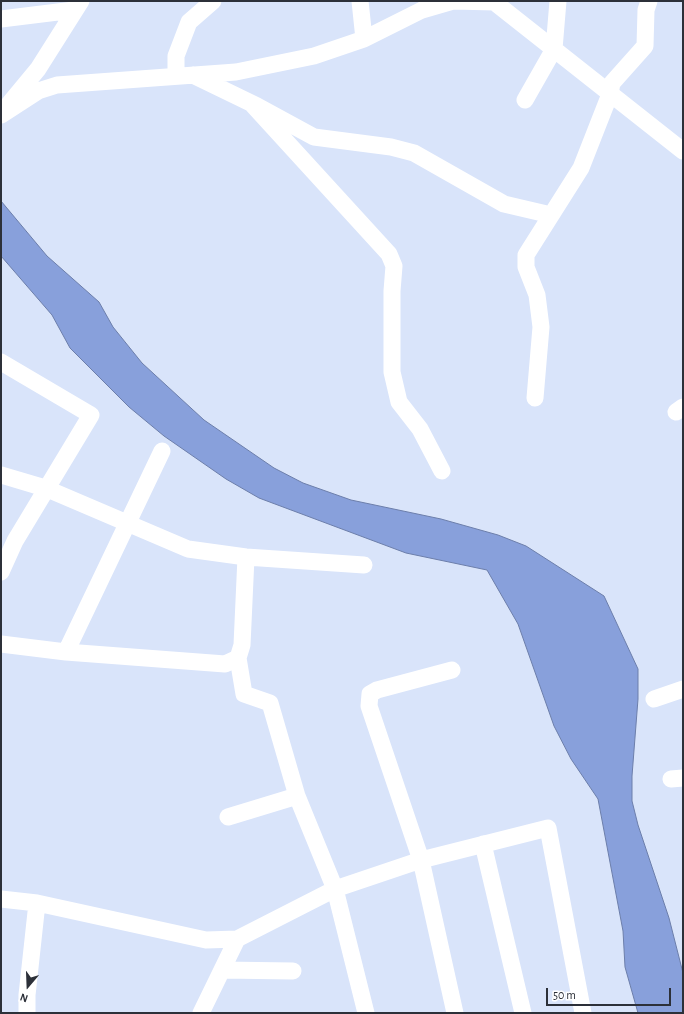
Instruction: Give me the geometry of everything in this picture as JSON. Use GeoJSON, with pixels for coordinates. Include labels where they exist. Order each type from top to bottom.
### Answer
{"type":"FeatureCollection","features":[{"type":"Feature","properties":{"kind":"street"},"geometry":{"type":"LineString","coordinates":[[176,76],[176,56],[189,22],[213,1]]}},
{"type":"Feature","properties":{"kind":"street"},"geometry":{"type":"LineString","coordinates":[[360,1],[364,39]]}},
{"type":"Feature","properties":{"kind":"street"},"geometry":{"type":"LineString","coordinates":[[1,115],[38,91],[57,85],[236,72],[314,56],[364,39],[422,10],[453,1],[494,2],[683,151]]}},
{"type":"Feature","properties":{"kind":"street"},"geometry":{"type":"LineString","coordinates":[[525,100],[554,50],[558,1]]}},
{"type":"Feature","properties":{"kind":"street"},"geometry":{"type":"LineString","coordinates":[[535,398],[541,327],[537,295],[526,267],[526,255],[581,168],[610,94],[612,83],[645,46],[646,10],[649,1]]}},
{"type":"Feature","properties":{"kind":"street"},"geometry":{"type":"LineString","coordinates":[[1,115],[38,69],[77,5]]}},
{"type":"Feature","properties":{"kind":"street"},"geometry":{"type":"LineString","coordinates":[[1,19],[77,5]]}},
{"type":"Feature","properties":{"kind":"street"},"geometry":{"type":"LineString","coordinates":[[194,75],[251,103],[314,137],[391,147],[414,153],[504,204],[551,215]]}},
{"type":"Feature","properties":{"kind":"street"},"geometry":{"type":"LineString","coordinates":[[251,103],[389,254],[394,266],[392,291],[392,372],[399,402],[420,429],[442,471]]}},
{"type":"Feature","properties":{"kind":"street"},"geometry":{"type":"LineString","coordinates":[[1,362],[91,415],[45,488],[15,541],[1,572]]}},
{"type":"Feature","properties":{"kind":"street"},"geometry":{"type":"LineString","coordinates":[[66,652],[162,451]]}},
{"type":"Feature","properties":{"kind":"street"},"geometry":{"type":"LineString","coordinates":[[1,475],[45,488],[188,549],[246,557],[364,565]]}},
{"type":"Feature","properties":{"kind":"street"},"geometry":{"type":"LineString","coordinates":[[246,557],[242,645],[238,658],[244,694],[270,703],[297,796],[335,889],[366,1013]]}},
{"type":"Feature","properties":{"kind":"street"},"geometry":{"type":"LineString","coordinates":[[1,644],[66,652],[225,664],[238,658]]}},
{"type":"Feature","properties":{"kind":"street"},"geometry":{"type":"LineString","coordinates":[[452,670],[376,690],[370,694],[369,706],[421,860],[455,1013]]}},
{"type":"Feature","properties":{"kind":"street"},"geometry":{"type":"LineString","coordinates":[[654,698],[683,689]]}},
{"type":"Feature","properties":{"kind":"street"},"geometry":{"type":"LineString","coordinates":[[228,817],[297,796]]}},
{"type":"Feature","properties":{"kind":"street"},"geometry":{"type":"LineString","coordinates":[[1,899],[37,903],[206,940],[237,939],[335,889],[421,860],[548,828],[583,1013]]}},
{"type":"Feature","properties":{"kind":"street"},"geometry":{"type":"LineString","coordinates":[[483,844],[523,1013]]}},
{"type":"Feature","properties":{"kind":"street"},"geometry":{"type":"LineString","coordinates":[[27,1013],[27,995],[37,903]]}},
{"type":"Feature","properties":{"kind":"street"},"geometry":{"type":"LineString","coordinates":[[201,1013],[237,939]]}},
{"type":"Feature","properties":{"kind":"street"},"geometry":{"type":"LineString","coordinates":[[222,970],[293,971]]}},
{"type":"Feature","properties":{"kind":"water"},"geometry":{"type":"Polygon","coordinates":[[[1,201],[47,256],[99,302],[113,327],[142,363],[204,420],[274,468],[303,483],[351,500],[441,519],[498,535],[526,546],[604,596],[638,669],[638,699],[632,776],[632,801],[638,825],[669,918],[683,973],[683,1013],[638,1013],[625,967],[623,931],[598,799],[571,759],[554,726],[518,624],[487,570],[406,553],[259,498],[226,479],[164,436],[129,407],[70,348],[52,315],[1,256],[1,201]]]}}]}
